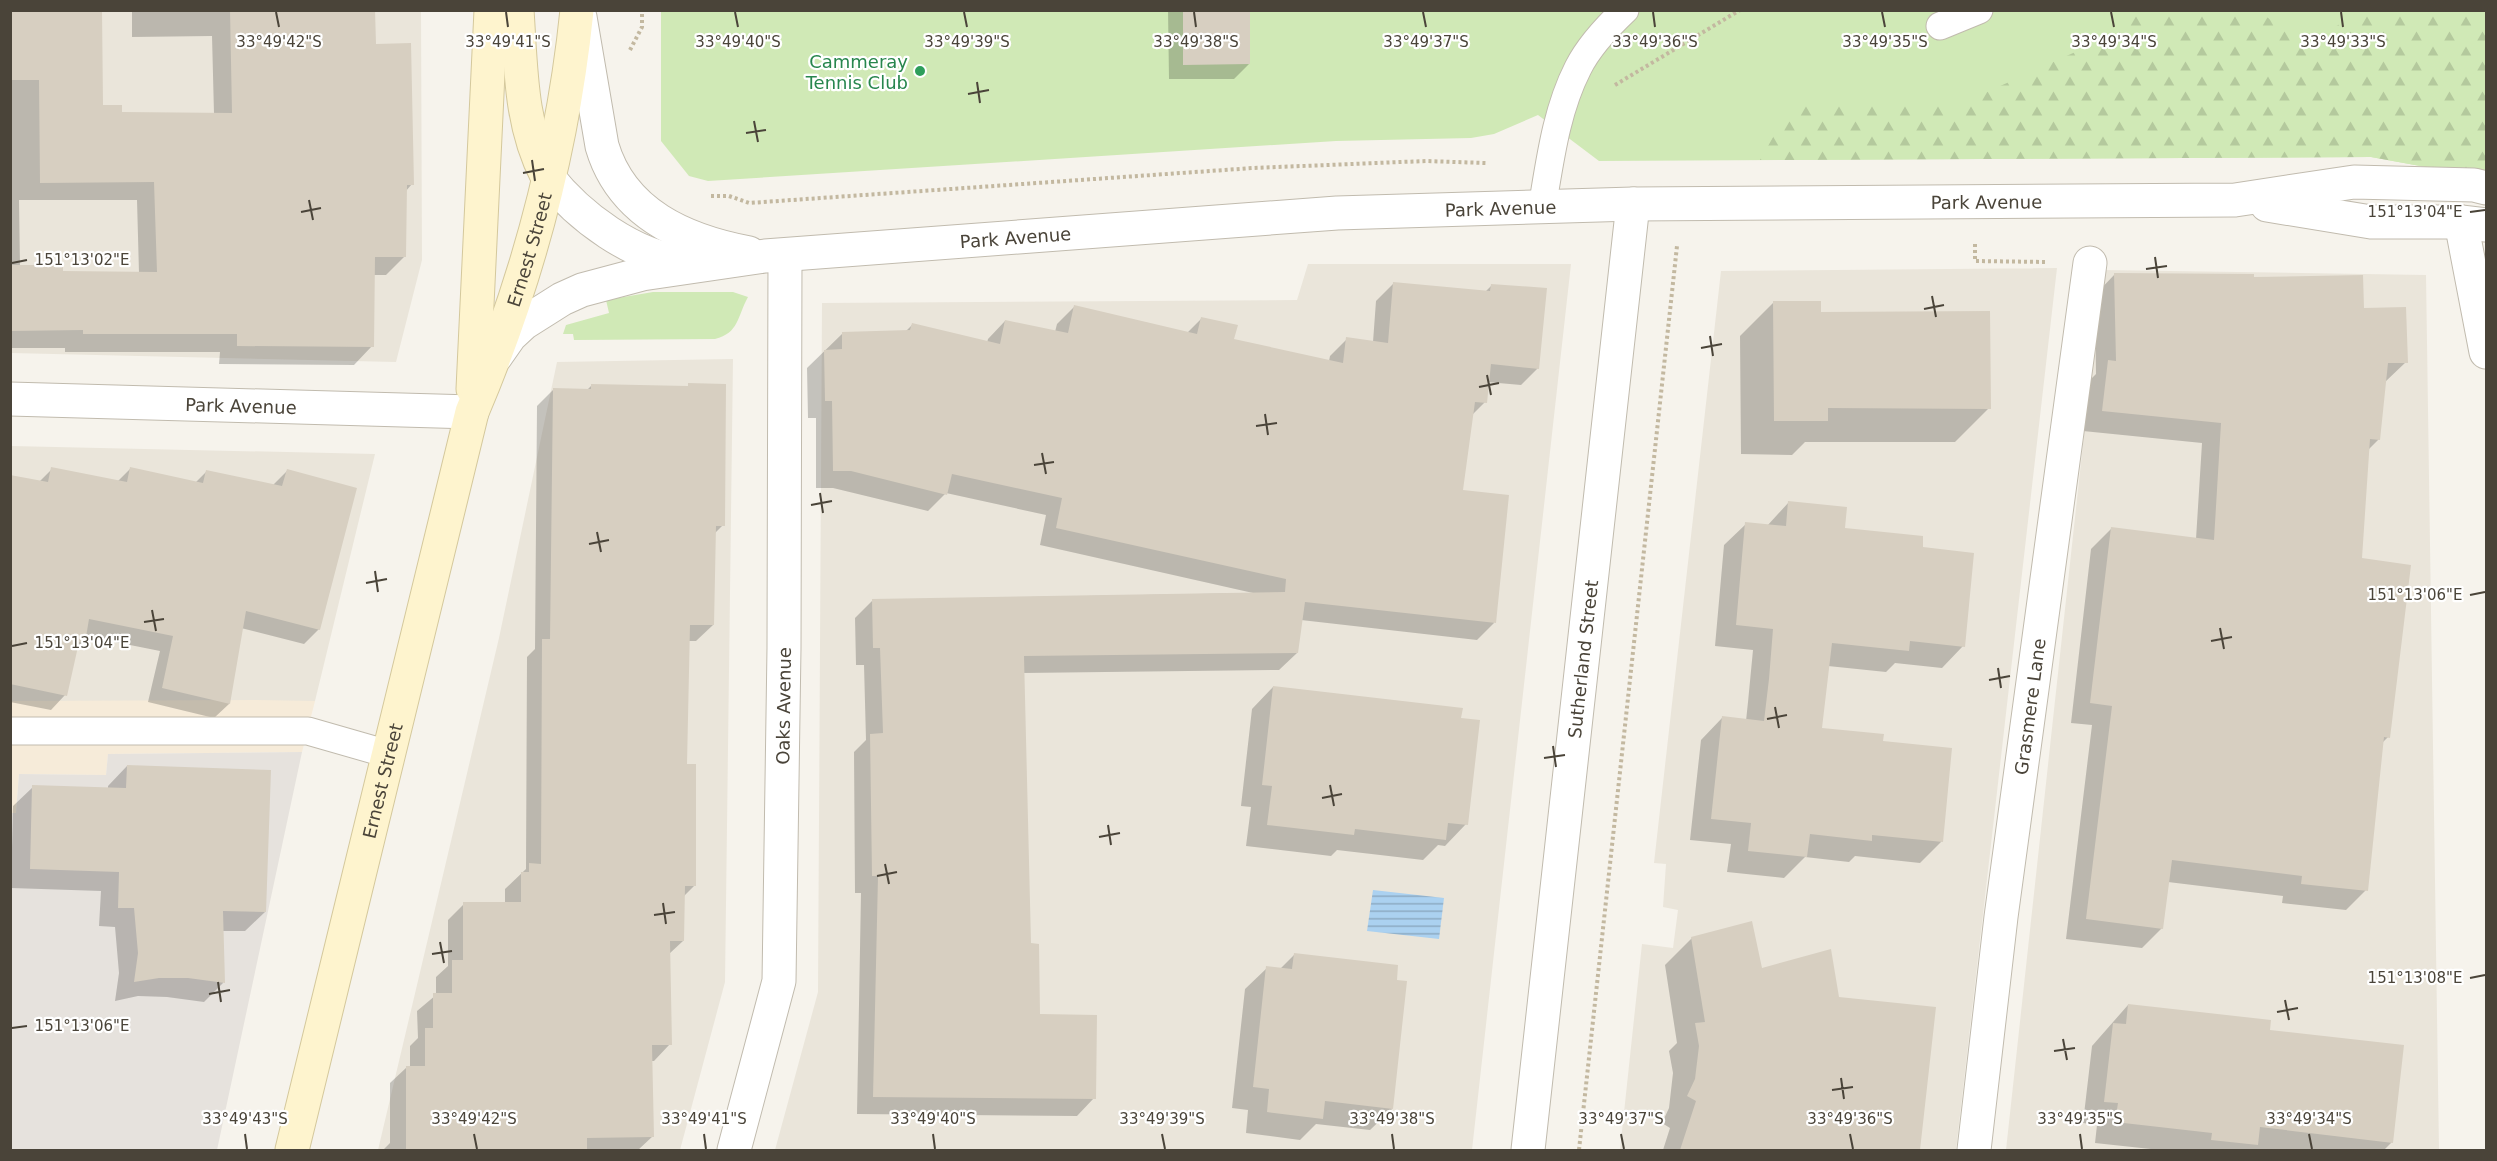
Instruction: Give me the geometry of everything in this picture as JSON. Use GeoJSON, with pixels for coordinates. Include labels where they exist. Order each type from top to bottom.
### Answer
{"type":"FeatureCollection","features":[{"type":"Feature","properties":{"kind":"main road","name":"Ernest Street"},"geometry":{"type":"LineString","coordinates":[[472,412],[491,10]]}},
{"type":"Feature","properties":{"kind":"main road"},"geometry":{"type":"LineString","coordinates":[[517,10],[528,130],[536,156],[547,176]]}},
{"type":"Feature","properties":{"kind":"main road","name":"Ernest Street"},"geometry":{"type":"LineString","coordinates":[[292,1150],[472,412],[496,356],[535,234],[566,95],[578,10]]}},
{"type":"Feature","properties":{"kind":"street","name":"Park Avenue"},"geometry":{"type":"LineString","coordinates":[[578,10],[602,146],[620,186],[648,215],[687,236],[727,249],[775,256]]}},
{"type":"Feature","properties":{"kind":"street","name":"Park Avenue"},"geometry":{"type":"LineString","coordinates":[[547,176],[586,215],[626,243],[670,261],[715,265]]}},
{"type":"Feature","properties":{"kind":"street","name":"Park Avenue"},"geometry":{"type":"LineString","coordinates":[[496,356],[510,336],[524,323],[562,299],[582,290],[642,274],[775,256],[896,245],[1337,213],[1633,204],[2235,200],[2355,182],[2474,185],[2487,188]]}},
{"type":"Feature","properties":{"kind":"street","name":"Park Avenue"},"geometry":{"type":"LineString","coordinates":[[2235,200],[2371,222],[2474,223]]}},
{"type":"Feature","properties":{"kind":"street","name":"Sutherland Street"},"geometry":{"type":"LineString","coordinates":[[1528,1150],[1633,204]]}},
{"type":"Feature","properties":{"kind":"street"},"geometry":{"type":"LineString","coordinates":[[2474,223],[2487,352]]}},
{"type":"Feature","properties":{"kind":"street","name":"Oaks Avenue"},"geometry":{"type":"LineString","coordinates":[[734,1150],[778,981],[784,648],[775,256]]}},
{"type":"Feature","properties":{"kind":"street","name":"Grasmere Lane"},"geometry":{"type":"LineString","coordinates":[[1974,1150],[2001,917],[2090,263]]}},
{"type":"Feature","properties":{"kind":"street","name":"Park Avenue"},"geometry":{"type":"LineString","coordinates":[[10,399],[472,412]]}},
{"type":"Feature","properties":{"kind":"lane"},"geometry":{"type":"LineString","coordinates":[[1542,208],[1559,118],[1578,68],[1605,29],[1625,10]]}},
{"type":"Feature","properties":{"kind":"lane"},"geometry":{"type":"LineString","coordinates":[[1940,26],[1979,10]]}},
{"type":"Feature","properties":{"kind":"lane"},"geometry":{"type":"LineString","coordinates":[[10,731],[308,731],[387,754]]}},
{"type":"Feature","properties":{"kind":"path"},"geometry":{"type":"LineString","coordinates":[[629,61],[629,51],[642,27],[642,10]]}},
{"type":"Feature","properties":{"kind":"path"},"geometry":{"type":"LineString","coordinates":[[1559,118],[1740,10]]}},
{"type":"Feature","properties":{"kind":"path"},"geometry":{"type":"LineString","coordinates":[[701,196],[729,196],[749,203],[1360,163],[1426,161],[1550,165]]}},
{"type":"Feature","properties":{"kind":"path"},"geometry":{"type":"LineString","coordinates":[[1975,261],[2090,263]]}},
{"type":"Feature","properties":{"kind":"path"},"geometry":{"type":"LineString","coordinates":[[1580,1150],[1643,548],[1675,271]]}},
{"type":"Feature","properties":{"kind":"shaded area"},"geometry":{"type":"Polygon","coordinates":[[[11,11],[421,11],[422,260],[396,362],[11,353],[11,11]]]}},
{"type":"Feature","properties":{"kind":"shaded area"},"geometry":{"type":"Polygon","coordinates":[[[1308,264],[1571,264],[1472,1150],[775,1150],[818,992],[822,303],[1297,300],[1308,264]]]}},
{"type":"Feature","properties":{"kind":"shaded area"},"geometry":{"type":"Polygon","coordinates":[[[2057,268],[1956,1150],[1620,1150],[1642,944],[1673,948],[1678,910],[1663,907],[1666,864],[1654,863],[1721,271],[2057,268]]]}},
{"type":"Feature","properties":{"kind":"shaded area"},"geometry":{"type":"Polygon","coordinates":[[[2102,270],[2426,275],[2439,1150],[2006,1150],[2102,270]]]}},
{"type":"Feature","properties":{"kind":"shaded area"},"geometry":{"type":"Polygon","coordinates":[[[733,359],[725,982],[680,1150],[378,1150],[499,638],[557,362],[733,359]]]}},
{"type":"Feature","properties":{"kind":"shaded area"},"geometry":{"type":"Polygon","coordinates":[[[11,446],[375,454],[315,701],[11,701],[11,446]]]}},
{"type":"Feature","properties":{"kind":"shaded area"},"geometry":{"type":"Polygon","coordinates":[[[11,701],[315,701],[302,752],[108,754],[106,775],[19,774],[16,813],[11,813],[11,701]]]}},
{"type":"Feature","properties":{"kind":"shaded area"},"geometry":{"type":"Polygon","coordinates":[[[302,752],[217,1150],[11,1150],[10,813],[16,813],[19,774],[106,775],[108,754],[302,752]]]}},
{"type":"Feature","properties":{"kind":"green space"},"geometry":{"type":"Polygon","coordinates":[[[661,11],[2486,11],[2486,178],[2371,157],[1599,161],[1538,115],[1494,134],[1471,138],[1336,141],[708,181],[689,176],[661,141],[661,11]]]}},
{"type":"Feature","properties":{"kind":"green space"},"geometry":{"type":"Polygon","coordinates":[[[2132,11],[2259,11],[2302,44],[2365,11],[2486,11],[2486,178],[2371,157],[1760,160],[1792,104],[1958,105],[2122,31],[2132,11]]]}},
{"type":"Feature","properties":{"kind":"green space"},"geometry":{"type":"Polygon","coordinates":[[[653,292],[733,292],[748,297],[733,328],[729,333],[715,339],[574,340],[573,334],[563,334],[566,325],[609,313],[606,300],[653,292]]]}},
{"type":"Feature","properties":{"kind":"water"},"geometry":{"type":"Polygon","coordinates":[[[1373,890],[1444,898],[1439,939],[1367,931],[1373,890]]]}},
{"type":"Feature","properties":{"kind":"building"},"geometry":{"type":"Polygon","coordinates":[[[10,10],[102,10],[103,105],[122,105],[122,112],[232,113],[230,10],[375,10],[376,44],[411,43],[414,185],[407,185],[406,257],[375,257],[374,347],[237,346],[237,334],[83,334],[83,330],[10,331],[10,265],[63,265],[63,271],[157,272],[154,182],[40,183],[39,80],[10,80],[10,10]]]}},
{"type":"Feature","properties":{"kind":"building"},"geometry":{"type":"Polygon","coordinates":[[[1183,10],[1250,10],[1250,64],[1183,65],[1183,10]]]}},
{"type":"Feature","properties":{"kind":"building"},"geometry":{"type":"Polygon","coordinates":[[[2114,273],[2254,274],[2254,277],[2363,275],[2364,308],[2406,307],[2408,363],[2388,363],[2380,440],[2370,439],[2362,558],[2411,565],[2390,738],[2384,737],[2368,891],[2301,884],[2302,876],[2172,860],[2163,929],[2086,919],[2112,706],[2090,703],[2111,527],[2214,540],[2221,423],[2102,411],[2108,360],[2116,361],[2114,273]]]}},
{"type":"Feature","properties":{"kind":"building"},"geometry":{"type":"Polygon","coordinates":[[[1393,282],[1490,291],[1491,284],[1547,288],[1539,369],[1491,364],[1487,403],[1475,402],[1463,490],[1509,495],[1496,623],[1305,602],[1298,653],[1024,656],[1031,943],[1039,944],[1040,1014],[1097,1015],[1096,1099],[873,1097],[878,876],[872,876],[870,734],[883,733],[880,648],[873,648],[872,599],[1285,592],[1286,579],[1056,528],[1062,498],[952,474],[947,495],[851,471],[833,471],[832,401],[825,401],[824,350],[842,349],[842,332],[910,330],[912,323],[1000,344],[1005,320],[1068,333],[1074,305],[1197,334],[1201,317],[1238,325],[1234,339],[1343,363],[1346,337],[1388,343],[1393,282]]]}},
{"type":"Feature","properties":{"kind":"building"},"geometry":{"type":"Polygon","coordinates":[[[1773,301],[1821,301],[1821,312],[1990,311],[1991,409],[1828,408],[1828,421],[1774,421],[1773,301]]]}},
{"type":"Feature","properties":{"kind":"building"},"geometry":{"type":"Polygon","coordinates":[[[688,383],[726,384],[725,526],[716,526],[714,625],[690,625],[687,764],[696,764],[696,886],[685,886],[684,941],[670,941],[672,1045],[652,1045],[654,1137],[587,1138],[587,1150],[406,1150],[406,1066],[425,1066],[425,1028],[433,1028],[433,993],[452,993],[452,960],[463,960],[463,902],[521,902],[521,872],[529,872],[529,863],[541,864],[542,639],[550,639],[553,388],[591,389],[591,384],[688,386],[688,383]]]}},
{"type":"Feature","properties":{"kind":"building"},"geometry":{"type":"Polygon","coordinates":[[[51,467],[127,482],[130,467],[203,483],[206,470],[282,486],[287,469],[357,488],[320,630],[246,611],[230,704],[162,688],[173,636],[89,619],[85,643],[79,642],[67,696],[10,684],[10,475],[48,482],[51,467]]]}},
{"type":"Feature","properties":{"kind":"building"},"geometry":{"type":"Polygon","coordinates":[[[1788,501],[1847,507],[1845,528],[1923,536],[1923,547],[1974,553],[1965,647],[1910,641],[1909,651],[1832,643],[1822,728],[1884,734],[1883,741],[1952,748],[1943,842],[1872,835],[1872,841],[1810,834],[1807,857],[1748,851],[1751,823],[1711,819],[1722,716],[1764,721],[1769,679],[1773,629],[1736,625],[1745,522],[1786,526],[1788,501]]]}},
{"type":"Feature","properties":{"kind":"building"},"geometry":{"type":"Polygon","coordinates":[[[1273,686],[1463,708],[1461,718],[1480,720],[1468,825],[1448,823],[1446,840],[1355,829],[1354,835],[1267,825],[1272,786],[1262,785],[1273,686]]]}},
{"type":"Feature","properties":{"kind":"building"},"geometry":{"type":"Polygon","coordinates":[[[127,765],[271,770],[266,912],[223,911],[225,983],[188,978],[159,978],[134,982],[138,953],[134,908],[118,908],[119,872],[30,869],[32,785],[126,788],[127,765]]]}},
{"type":"Feature","properties":{"kind":"building"},"geometry":{"type":"Polygon","coordinates":[[[1752,921],[1762,968],[1831,949],[1839,997],[1936,1007],[1920,1150],[1680,1150],[1696,1101],[1687,1096],[1695,1079],[1699,1046],[1695,1023],[1705,1022],[1691,937],[1752,921]]]}},
{"type":"Feature","properties":{"kind":"building"},"geometry":{"type":"Polygon","coordinates":[[[1294,953],[1398,965],[1397,980],[1407,981],[1393,1109],[1325,1101],[1323,1119],[1267,1112],[1269,1089],[1253,1087],[1266,966],[1292,969],[1294,953]]]}},
{"type":"Feature","properties":{"kind":"building"},"geometry":{"type":"Polygon","coordinates":[[[2128,1004],[2271,1020],[2270,1030],[2404,1045],[2393,1143],[2260,1127],[2258,1145],[2211,1140],[2212,1133],[2115,1122],[2118,1103],[2104,1102],[2113,1023],[2126,1024],[2128,1004]]]}},
{"type":"Feature","properties":{"kind":"place","name":"Cammeray Tennis Club"},"geometry":{"type":"Point","coordinates":[920,71]}}]}
